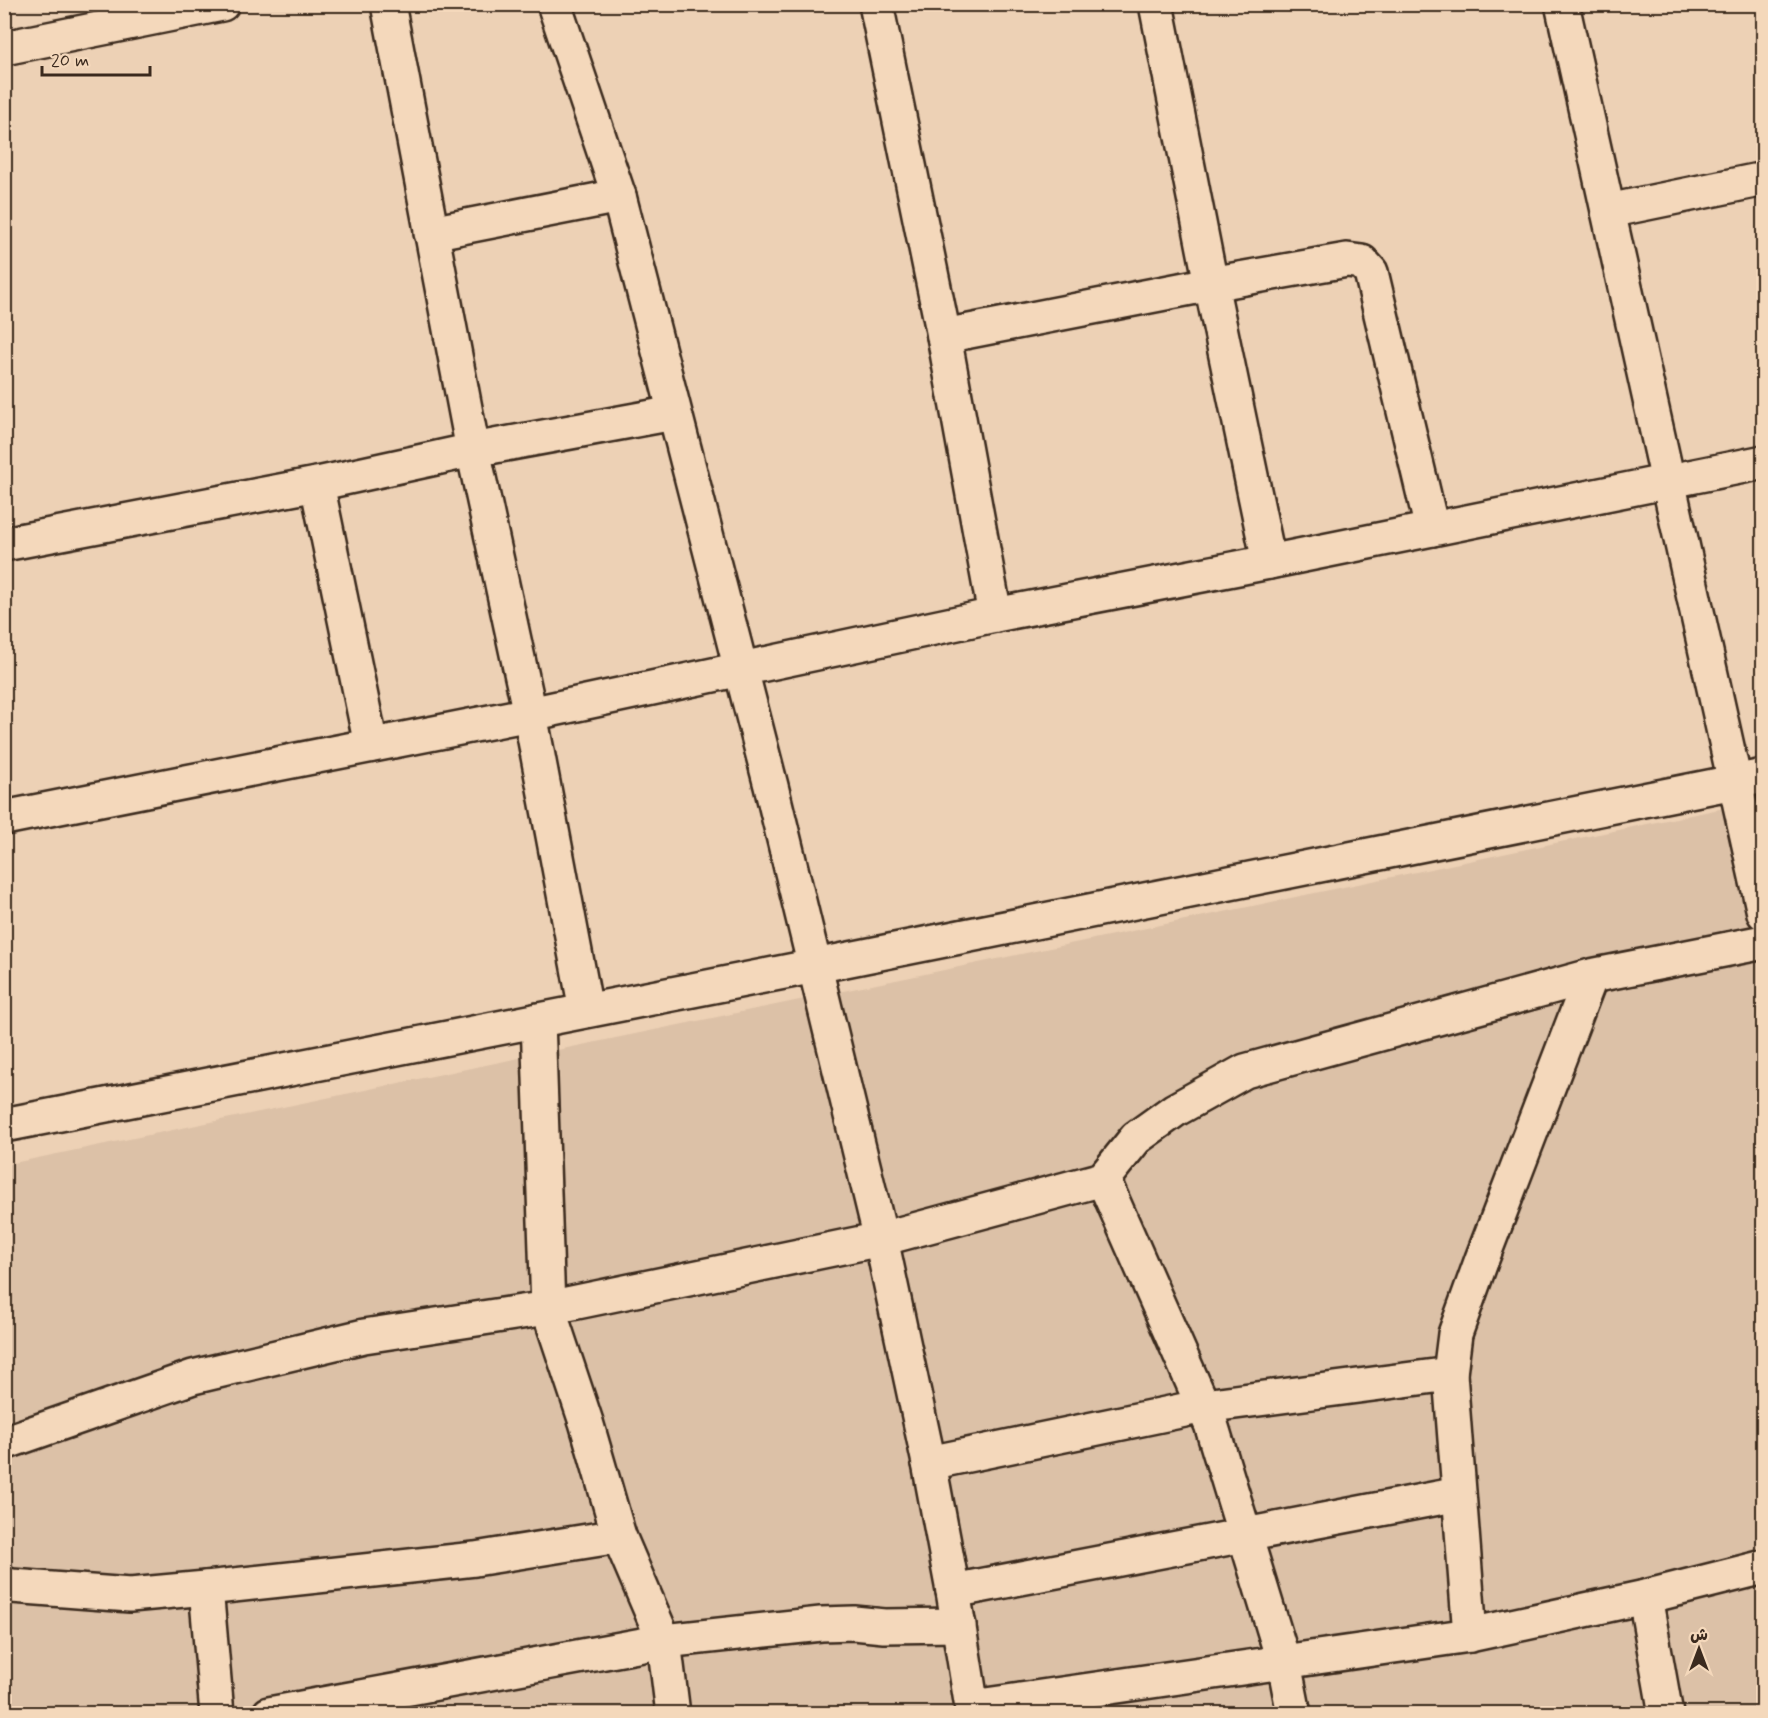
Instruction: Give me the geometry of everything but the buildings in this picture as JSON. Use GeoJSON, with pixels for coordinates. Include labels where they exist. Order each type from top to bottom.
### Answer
{"type":"FeatureCollection","features":[{"type":"Feature","properties":{"kind":"street"},"geometry":{"type":"LineString","coordinates":[[4,48],[222,4]]}},
{"type":"Feature","properties":{"kind":"street"},"geometry":{"type":"LineString","coordinates":[[388,4],[473,450],[530,714],[586,1010]]}},
{"type":"Feature","properties":{"kind":"street"},"geometry":{"type":"LineString","coordinates":[[554,4],[619,196],[771,786],[881,1239],[929,1463],[972,1710],[1470,1635],[1645,1597],[1764,1567]]}},
{"type":"Feature","properties":{"kind":"street"},"geometry":{"type":"LineString","coordinates":[[876,4],[944,336],[995,615]]}},
{"type":"Feature","properties":{"kind":"street"},"geometry":{"type":"LineString","coordinates":[[1156,4],[1269,562]]}},
{"type":"Feature","properties":{"kind":"street"},"geometry":{"type":"LineString","coordinates":[[1562,4],[1668,482],[1749,779],[1764,913]]}},
{"type":"Feature","properties":{"kind":"street"},"geometry":{"type":"LineString","coordinates":[[1608,211],[1764,179]]}},
{"type":"Feature","properties":{"kind":"street"},"geometry":{"type":"LineString","coordinates":[[431,233],[619,196]]}},
{"type":"Feature","properties":{"kind":"street"},"geometry":{"type":"LineString","coordinates":[[944,336],[1211,284],[1347,260],[1362,262],[1371,272],[1432,529]]}},
{"type":"Feature","properties":{"kind":"street"},"geometry":{"type":"LineString","coordinates":[[4,544],[317,484],[473,450],[674,413]]}},
{"type":"Feature","properties":{"kind":"street"},"geometry":{"type":"LineString","coordinates":[[4,818],[530,714],[995,615],[1764,462]]}},
{"type":"Feature","properties":{"kind":"street"},"geometry":{"type":"LineString","coordinates":[[317,484],[371,745]]}},
{"type":"Feature","properties":{"kind":"street"},"geometry":{"type":"LineString","coordinates":[[4,1125],[1749,779]]}},
{"type":"Feature","properties":{"kind":"street"},"geometry":{"type":"LineString","coordinates":[[4,1443],[193,1377],[364,1336],[548,1308],[881,1239],[1103,1179],[1136,1138],[1175,1110],[1245,1071],[1591,976],[1764,942]]}},
{"type":"Feature","properties":{"kind":"street"},"geometry":{"type":"LineString","coordinates":[[1470,1635],[1450,1374],[1455,1334],[1591,976]]}},
{"type":"Feature","properties":{"kind":"street"},"geometry":{"type":"LineString","coordinates":[[538,1020],[548,1308],[586,1422],[619,1536],[664,1641],[673,1713]]}},
{"type":"Feature","properties":{"kind":"street"},"geometry":{"type":"LineString","coordinates":[[1103,1179],[1211,1424],[1284,1663],[1294,1713]]}},
{"type":"Feature","properties":{"kind":"street"},"geometry":{"type":"LineString","coordinates":[[929,1463],[1204,1406],[1450,1374]]}},
{"type":"Feature","properties":{"kind":"street"},"geometry":{"type":"LineString","coordinates":[[953,1591],[1459,1494]]}},
{"type":"Feature","properties":{"kind":"street"},"geometry":{"type":"LineString","coordinates":[[4,1584],[130,1595],[475,1559],[619,1536]]}},
{"type":"Feature","properties":{"kind":"street"},"geometry":{"type":"LineString","coordinates":[[206,1588],[218,1713]]}},
{"type":"Feature","properties":{"kind":"street"},"geometry":{"type":"LineString","coordinates":[[1645,1597],[1666,1713]]}},
{"type":"Feature","properties":{"kind":"street"},"geometry":{"type":"LineString","coordinates":[[269,1713],[664,1641],[821,1623],[884,1626],[959,1625]]}},
{"type":"Feature","properties":{"kind":"shaded area"},"geometry":{"type":"Polygon","coordinates":[[[1763,800],[1763,1713],[5,1713],[4,1165],[1763,800]]]}}]}
